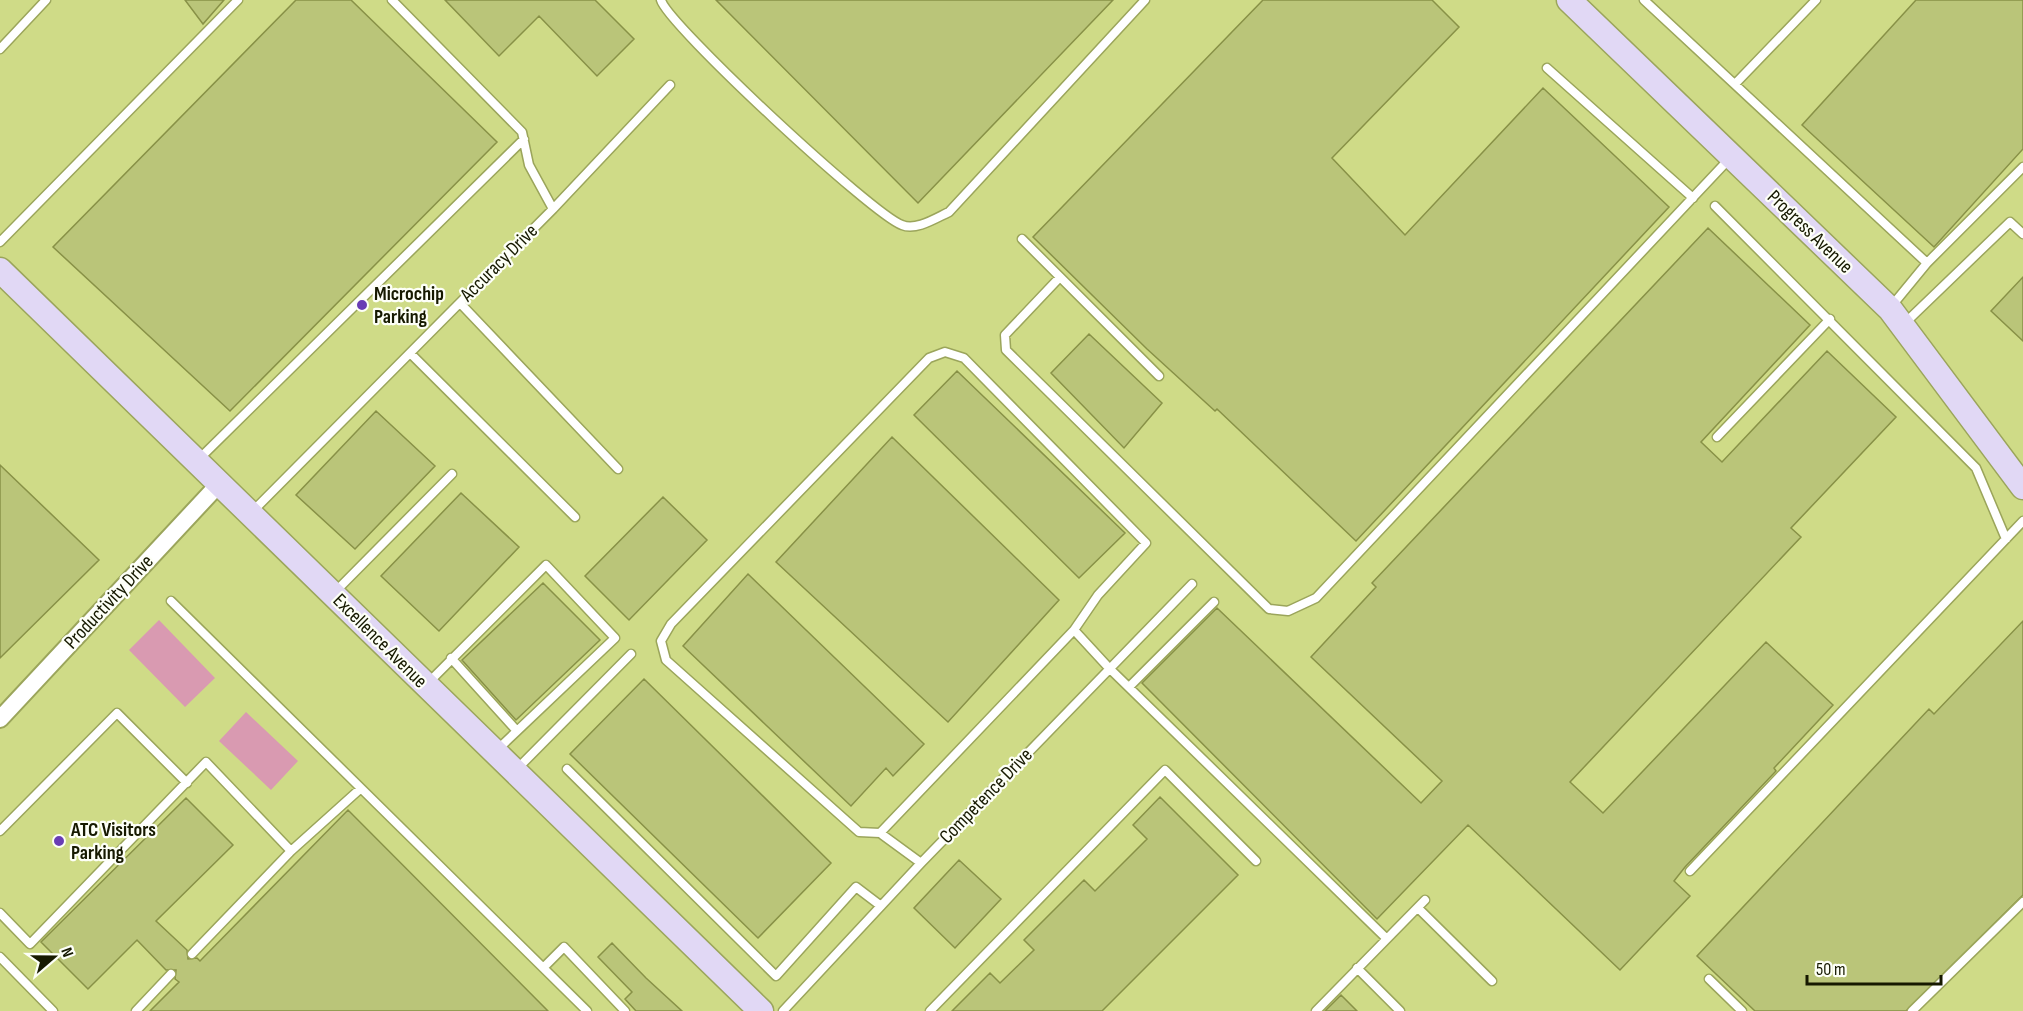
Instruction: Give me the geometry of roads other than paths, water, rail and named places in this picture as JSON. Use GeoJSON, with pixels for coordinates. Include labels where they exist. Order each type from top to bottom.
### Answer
{"type":"FeatureCollection","features":[{"type":"Feature","properties":{"kind":"street","name":"Progress Avenue"},"geometry":{"type":"LineString","coordinates":[[1569,0],[1896,317],[2023,487]]}},
{"type":"Feature","properties":{"kind":"street","name":"Excellence Avenue"},"geometry":{"type":"LineString","coordinates":[[0,270],[196,461],[248,515],[334,593],[425,686],[496,752],[761,1011]]}},
{"type":"Feature","properties":{"kind":"street","name":"Productivity Drive"},"geometry":{"type":"LineString","coordinates":[[0,719],[219,484]]}},
{"type":"Feature","properties":{"kind":"lane"},"geometry":{"type":"LineString","coordinates":[[0,49],[46,0]]}},
{"type":"Feature","properties":{"kind":"lane"},"geometry":{"type":"LineString","coordinates":[[0,242],[238,0]]}},
{"type":"Feature","properties":{"kind":"lane"},"geometry":{"type":"LineString","coordinates":[[392,0],[522,132],[529,165],[553,209]]}},
{"type":"Feature","properties":{"kind":"lane"},"geometry":{"type":"LineString","coordinates":[[661,0],[716,64],[871,206],[903,226],[919,225],[949,212],[1144,0]]}},
{"type":"Feature","properties":{"kind":"lane"},"geometry":{"type":"LineString","coordinates":[[1644,0],[1927,263]]}},
{"type":"Feature","properties":{"kind":"lane"},"geometry":{"type":"LineString","coordinates":[[1735,84],[1816,0]]}},
{"type":"Feature","properties":{"kind":"lane"},"geometry":{"type":"LineString","coordinates":[[1547,68],[1693,198]]}},
{"type":"Feature","properties":{"kind":"lane","name":"Accuracy Drive"},"geometry":{"type":"LineString","coordinates":[[248,515],[553,209],[670,85]]}},
{"type":"Feature","properties":{"kind":"lane"},"geometry":{"type":"LineString","coordinates":[[196,461],[524,140]]}},
{"type":"Feature","properties":{"kind":"lane"},"geometry":{"type":"LineString","coordinates":[[1060,277],[1005,335],[1006,350],[1269,609],[1288,611],[1316,598],[1731,157]]}},
{"type":"Feature","properties":{"kind":"lane"},"geometry":{"type":"LineString","coordinates":[[1896,317],[1927,263],[2023,167]]}},
{"type":"Feature","properties":{"kind":"lane"},"geometry":{"type":"LineString","coordinates":[[1715,206],[1976,468],[2006,539]]}},
{"type":"Feature","properties":{"kind":"lane"},"geometry":{"type":"LineString","coordinates":[[1896,317],[2010,222],[2023,234]]}},
{"type":"Feature","properties":{"kind":"lane"},"geometry":{"type":"LineString","coordinates":[[1022,239],[1159,376]]}},
{"type":"Feature","properties":{"kind":"lane"},"geometry":{"type":"LineString","coordinates":[[460,303],[618,469]]}},
{"type":"Feature","properties":{"kind":"lane"},"geometry":{"type":"LineString","coordinates":[[1717,436],[1830,319]]}},
{"type":"Feature","properties":{"kind":"lane"},"geometry":{"type":"LineString","coordinates":[[411,352],[575,517]]}},
{"type":"Feature","properties":{"kind":"lane"},"geometry":{"type":"LineString","coordinates":[[880,833],[1074,630],[1098,595],[1146,543],[964,358],[945,352],[929,358],[671,624],[661,641],[666,660],[827,805],[859,832],[880,833],[921,863]]}},
{"type":"Feature","properties":{"kind":"lane"},"geometry":{"type":"LineString","coordinates":[[334,593],[452,474]]}},
{"type":"Feature","properties":{"kind":"lane"},"geometry":{"type":"LineString","coordinates":[[1690,871],[2023,521]]}},
{"type":"Feature","properties":{"kind":"lane"},"geometry":{"type":"LineString","coordinates":[[425,686],[546,565],[615,638],[496,752]]}},
{"type":"Feature","properties":{"kind":"lane","name":"Competence Drive"},"geometry":{"type":"LineString","coordinates":[[783,1011],[921,863],[1192,584]]}},
{"type":"Feature","properties":{"kind":"lane"},"geometry":{"type":"LineString","coordinates":[[171,601],[587,1011]]}},
{"type":"Feature","properties":{"kind":"lane"},"geometry":{"type":"LineString","coordinates":[[1129,687],[1214,602]]}},
{"type":"Feature","properties":{"kind":"lane"},"geometry":{"type":"LineString","coordinates":[[1074,630],[1109,668],[1386,938]]}},
{"type":"Feature","properties":{"kind":"lane"},"geometry":{"type":"LineString","coordinates":[[515,771],[632,654]]}},
{"type":"Feature","properties":{"kind":"lane"},"geometry":{"type":"LineString","coordinates":[[451,658],[517,731]]}},
{"type":"Feature","properties":{"kind":"lane"},"geometry":{"type":"LineString","coordinates":[[0,831],[117,713],[187,783]]}},
{"type":"Feature","properties":{"kind":"lane"},"geometry":{"type":"LineString","coordinates":[[0,913],[30,944],[206,762],[291,851]]}},
{"type":"Feature","properties":{"kind":"lane"},"geometry":{"type":"LineString","coordinates":[[567,769],[776,976],[856,887],[881,906]]}},
{"type":"Feature","properties":{"kind":"lane"},"geometry":{"type":"LineString","coordinates":[[930,1011],[1164,771],[1256,861]]}},
{"type":"Feature","properties":{"kind":"lane"},"geometry":{"type":"LineString","coordinates":[[192,954],[291,851],[360,789]]}},
{"type":"Feature","properties":{"kind":"lane"},"geometry":{"type":"LineString","coordinates":[[1316,1011],[1425,900]]}},
{"type":"Feature","properties":{"kind":"lane"},"geometry":{"type":"LineString","coordinates":[[1912,1011],[2023,902]]}},
{"type":"Feature","properties":{"kind":"lane"},"geometry":{"type":"LineString","coordinates":[[1418,908],[1492,981]]}},
{"type":"Feature","properties":{"kind":"lane"},"geometry":{"type":"LineString","coordinates":[[544,967],[564,947],[625,1011]]}},
{"type":"Feature","properties":{"kind":"lane"},"geometry":{"type":"LineString","coordinates":[[0,957],[53,1011]]}},
{"type":"Feature","properties":{"kind":"lane"},"geometry":{"type":"LineString","coordinates":[[1357,968],[1400,1011]]}},
{"type":"Feature","properties":{"kind":"lane"},"geometry":{"type":"LineString","coordinates":[[136,1011],[171,974]]}},
{"type":"Feature","properties":{"kind":"lane"},"geometry":{"type":"LineString","coordinates":[[1708,979],[1742,1011]]}},
{"type":"Feature","properties":{"kind":"place","name":"Microchip Parking"},"geometry":{"type":"Point","coordinates":[362,305]}},
{"type":"Feature","properties":{"kind":"place","name":"ATC Visitors Parking"},"geometry":{"type":"Point","coordinates":[59,841]}}]}
